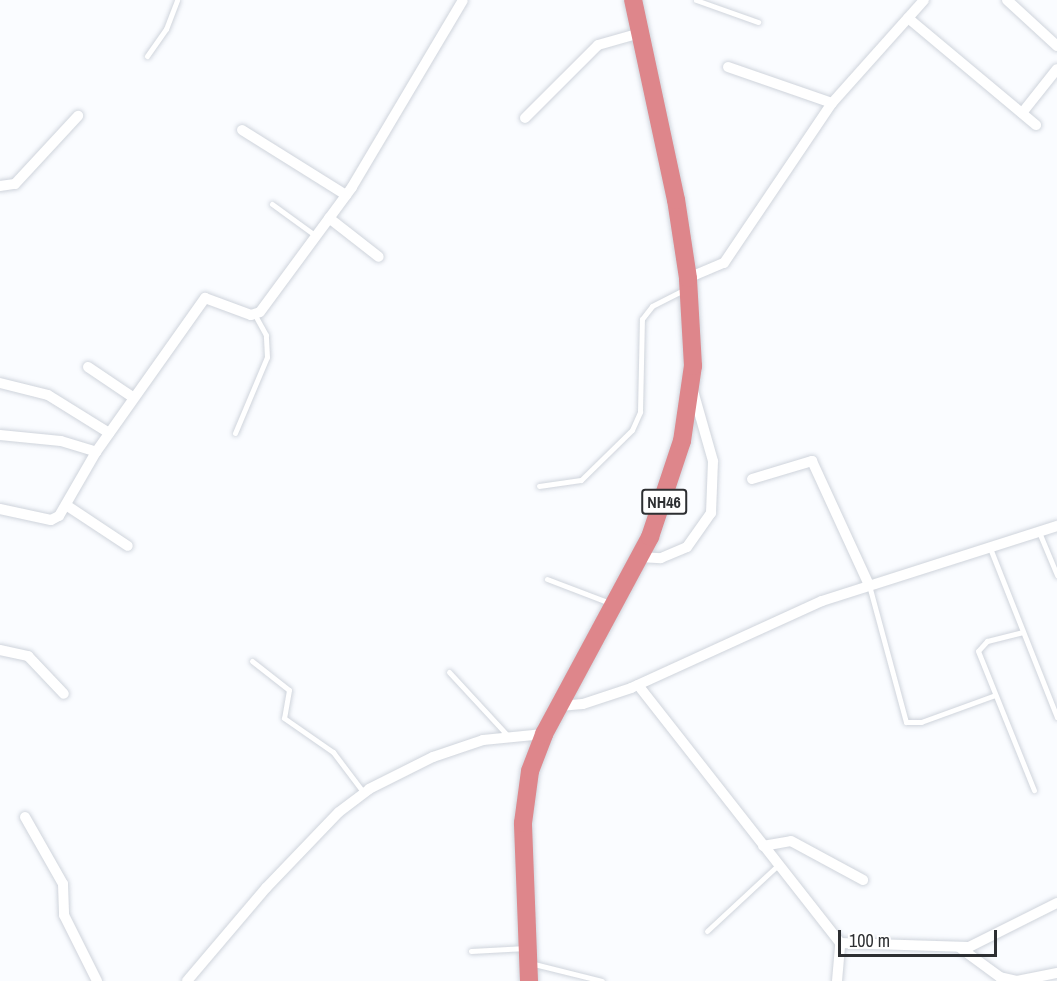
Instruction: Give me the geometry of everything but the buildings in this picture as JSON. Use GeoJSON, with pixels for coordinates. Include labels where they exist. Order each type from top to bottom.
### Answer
{"type":"FeatureCollection","features":[{"type":"Feature","properties":{"kind":"highway","name":"NH46"},"geometry":{"type":"LineString","coordinates":[[529,981],[523,823],[530,771],[544,734],[639,557],[673,479],[691,385],[688,282],[633,0]]}},
{"type":"Feature","properties":{"kind":"street"},"geometry":{"type":"LineString","coordinates":[[0,509],[51,520],[66,505],[96,452],[205,297],[255,315],[346,195],[440,45],[463,0]]}},
{"type":"Feature","properties":{"kind":"street"},"geometry":{"type":"LineString","coordinates":[[1007,0],[1057,46]]}},
{"type":"Feature","properties":{"kind":"street"},"geometry":{"type":"LineString","coordinates":[[688,282],[724,263],[741,243],[797,149],[832,103],[922,1]]}},
{"type":"Feature","properties":{"kind":"street"},"geometry":{"type":"LineString","coordinates":[[908,18],[1036,124]]}},
{"type":"Feature","properties":{"kind":"street"},"geometry":{"type":"LineString","coordinates":[[525,118],[598,45],[640,33]]}},
{"type":"Feature","properties":{"kind":"street"},"geometry":{"type":"LineString","coordinates":[[728,67],[832,103]]}},
{"type":"Feature","properties":{"kind":"street"},"geometry":{"type":"LineString","coordinates":[[1022,113],[1057,69]]}},
{"type":"Feature","properties":{"kind":"street"},"geometry":{"type":"LineString","coordinates":[[0,186],[15,184],[78,116]]}},
{"type":"Feature","properties":{"kind":"street"},"geometry":{"type":"LineString","coordinates":[[242,129],[346,195]]}},
{"type":"Feature","properties":{"kind":"street"},"geometry":{"type":"LineString","coordinates":[[329,218],[379,257]]}},
{"type":"Feature","properties":{"kind":"street"},"geometry":{"type":"LineString","coordinates":[[88,367],[134,398]]}},
{"type":"Feature","properties":{"kind":"street"},"geometry":{"type":"LineString","coordinates":[[0,382],[48,395],[109,433]]}},
{"type":"Feature","properties":{"kind":"street"},"geometry":{"type":"LineString","coordinates":[[639,557],[660,558],[687,548],[701,534],[711,513],[713,461],[691,385]]}},
{"type":"Feature","properties":{"kind":"street"},"geometry":{"type":"LineString","coordinates":[[0,435],[61,441],[96,452]]}},
{"type":"Feature","properties":{"kind":"street"},"geometry":{"type":"LineString","coordinates":[[752,479],[812,461],[869,585]]}},
{"type":"Feature","properties":{"kind":"street"},"geometry":{"type":"LineString","coordinates":[[66,505],[128,546]]}},
{"type":"Feature","properties":{"kind":"street"},"geometry":{"type":"LineString","coordinates":[[559,706],[583,704],[638,685],[822,601],[1057,526]]}},
{"type":"Feature","properties":{"kind":"street"},"geometry":{"type":"LineString","coordinates":[[0,650],[28,656],[64,694]]}},
{"type":"Feature","properties":{"kind":"street"},"geometry":{"type":"LineString","coordinates":[[638,685],[840,943],[837,981]]}},
{"type":"Feature","properties":{"kind":"street"},"geometry":{"type":"LineString","coordinates":[[187,981],[266,888],[339,812],[364,793],[433,757],[510,737],[544,734]]}},
{"type":"Feature","properties":{"kind":"street"},"geometry":{"type":"LineString","coordinates":[[25,816],[63,885],[64,915],[97,981]]}},
{"type":"Feature","properties":{"kind":"street"},"geometry":{"type":"LineString","coordinates":[[763,846],[791,841],[863,880]]}},
{"type":"Feature","properties":{"kind":"street"},"geometry":{"type":"LineString","coordinates":[[840,943],[969,947],[1057,903]]}},
{"type":"Feature","properties":{"kind":"street"},"geometry":{"type":"LineString","coordinates":[[959,947],[1000,977],[1017,981],[1057,973]]}},
{"type":"Feature","properties":{"kind":"lane"},"geometry":{"type":"LineString","coordinates":[[147,56],[166,29],[177,0]]}},
{"type":"Feature","properties":{"kind":"lane"},"geometry":{"type":"LineString","coordinates":[[696,0],[758,22]]}},
{"type":"Feature","properties":{"kind":"lane"},"geometry":{"type":"LineString","coordinates":[[272,204],[316,236]]}},
{"type":"Feature","properties":{"kind":"lane"},"geometry":{"type":"LineString","coordinates":[[539,486],[581,480],[632,430],[640,412],[642,319],[652,306],[688,282]]}},
{"type":"Feature","properties":{"kind":"lane"},"geometry":{"type":"LineString","coordinates":[[235,433],[267,357],[266,335],[255,315]]}},
{"type":"Feature","properties":{"kind":"lane"},"geometry":{"type":"LineString","coordinates":[[1039,532],[1057,575]]}},
{"type":"Feature","properties":{"kind":"lane"},"geometry":{"type":"LineString","coordinates":[[990,548],[1057,717]]}},
{"type":"Feature","properties":{"kind":"lane"},"geometry":{"type":"LineString","coordinates":[[547,579],[614,604]]}},
{"type":"Feature","properties":{"kind":"lane"},"geometry":{"type":"LineString","coordinates":[[869,585],[906,722],[921,723],[995,695]]}},
{"type":"Feature","properties":{"kind":"lane"},"geometry":{"type":"LineString","coordinates":[[1023,632],[987,641],[978,651],[1034,790]]}},
{"type":"Feature","properties":{"kind":"lane"},"geometry":{"type":"LineString","coordinates":[[252,661],[290,690],[284,718],[333,752],[364,793]]}},
{"type":"Feature","properties":{"kind":"lane"},"geometry":{"type":"LineString","coordinates":[[449,672],[486,707],[510,737]]}},
{"type":"Feature","properties":{"kind":"lane"},"geometry":{"type":"LineString","coordinates":[[707,931],[778,865]]}},
{"type":"Feature","properties":{"kind":"lane"},"geometry":{"type":"LineString","coordinates":[[471,951],[527,955],[602,981]]}}]}
